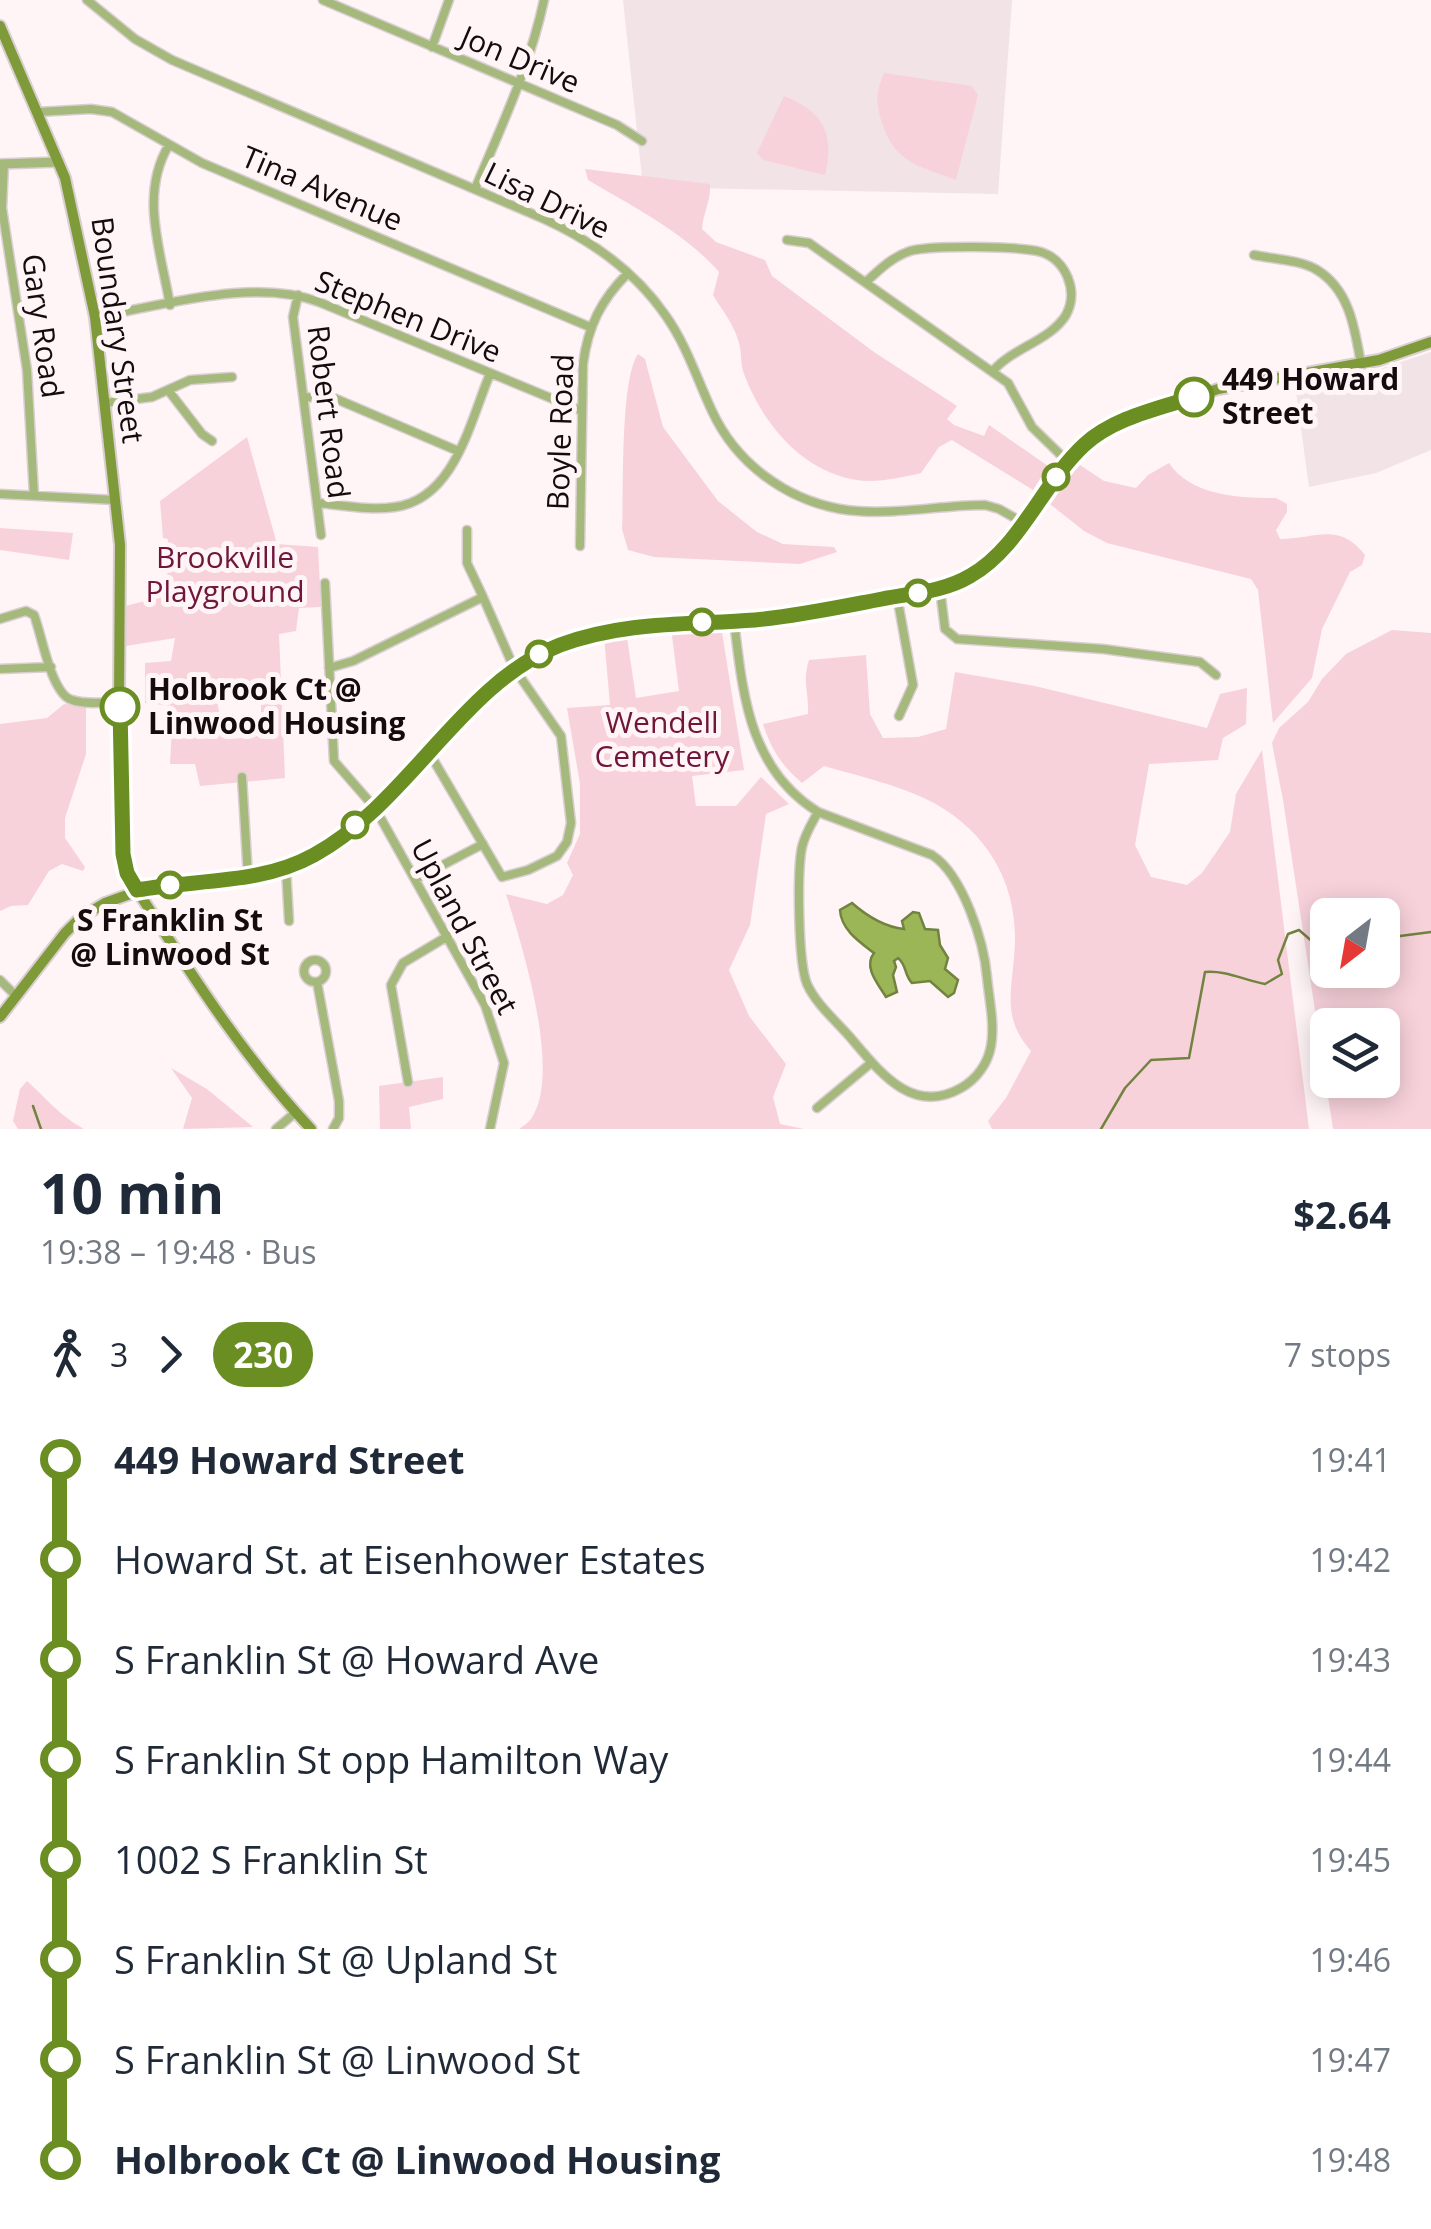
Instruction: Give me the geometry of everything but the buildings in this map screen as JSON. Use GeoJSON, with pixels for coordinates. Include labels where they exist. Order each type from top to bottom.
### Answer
{"type":"FeatureCollection","features":[{"type":"Feature","properties":{"kind":"main road","name":"Boundary Street"},"geometry":{"type":"LineString","coordinates":[[0,26],[59,162],[77,222],[95,317],[119,535],[123,854],[127,873],[195,983],[311,1129]]}},
{"type":"Feature","properties":{"kind":"main road"},"geometry":{"type":"LineString","coordinates":[[0,1017],[45,956],[80,918],[105,902],[137,890],[248,877],[286,868],[332,844],[375,808],[514,668],[546,651],[612,629],[788,616],[956,584],[985,566],[1068,462],[1098,434],[1148,412],[1225,388],[1361,364],[1431,342]]}},
{"type":"Feature","properties":{"kind":"street","name":"Lisa Drive"},"geometry":{"type":"LineString","coordinates":[[87,0],[134,38],[172,60],[580,236],[628,273],[653,299],[680,338],[711,410],[730,442],[777,485],[811,501],[842,509],[985,505],[1000,508],[1022,522]]}},
{"type":"Feature","properties":{"kind":"street","name":"Jon Drive"},"geometry":{"type":"LineString","coordinates":[[323,0],[344,4],[617,125],[642,140]]}},
{"type":"Feature","properties":{"kind":"street"},"geometry":{"type":"LineString","coordinates":[[432,46],[449,0]]}},
{"type":"Feature","properties":{"kind":"street"},"geometry":{"type":"LineString","coordinates":[[475,189],[518,83],[544,0]]}},
{"type":"Feature","properties":{"kind":"street","name":"Tina Avenue"},"geometry":{"type":"LineString","coordinates":[[38,112],[112,112],[202,163],[590,327]]}},
{"type":"Feature","properties":{"kind":"street"},"geometry":{"type":"LineString","coordinates":[[169,146],[156,168],[152,190],[170,305]]}},
{"type":"Feature","properties":{"kind":"street"},"geometry":{"type":"LineString","coordinates":[[2,164],[59,162]]}},
{"type":"Feature","properties":{"kind":"street","name":"Gary Road"},"geometry":{"type":"LineString","coordinates":[[2,164],[2,208],[27,370],[34,496]]}},
{"type":"Feature","properties":{"kind":"street"},"geometry":{"type":"LineString","coordinates":[[787,240],[810,243],[993,371],[1015,390],[1032,427],[1068,462]]}},
{"type":"Feature","properties":{"kind":"street"},"geometry":{"type":"LineString","coordinates":[[866,282],[890,261],[920,249],[1030,250],[1057,262],[1070,284],[1066,315],[993,371]]}},
{"type":"Feature","properties":{"kind":"street"},"geometry":{"type":"LineString","coordinates":[[1254,255],[1309,267],[1323,275],[1351,312],[1361,364]]}},
{"type":"Feature","properties":{"kind":"street","name":"Boyle Road"},"geometry":{"type":"LineString","coordinates":[[580,546],[583,364],[590,327],[603,302],[628,273]]}},
{"type":"Feature","properties":{"kind":"street","name":"Stephen Drive"},"geometry":{"type":"LineString","coordinates":[[95,317],[256,290],[298,295],[582,411]]}},
{"type":"Feature","properties":{"kind":"street","name":"Robert Road"},"geometry":{"type":"LineString","coordinates":[[298,295],[293,317],[321,535]]}},
{"type":"Feature","properties":{"kind":"street"},"geometry":{"type":"LineString","coordinates":[[317,502],[383,508],[426,496],[440,483],[458,450],[490,374]]}},
{"type":"Feature","properties":{"kind":"street"},"geometry":{"type":"LineString","coordinates":[[104,402],[152,397],[190,380],[232,377]]}},
{"type":"Feature","properties":{"kind":"street"},"geometry":{"type":"LineString","coordinates":[[168,390],[212,441]]}},
{"type":"Feature","properties":{"kind":"street"},"geometry":{"type":"LineString","coordinates":[[304,397],[334,398],[458,450]]}},
{"type":"Feature","properties":{"kind":"street"},"geometry":{"type":"LineString","coordinates":[[0,494],[115,500]]}},
{"type":"Feature","properties":{"kind":"street"},"geometry":{"type":"LineString","coordinates":[[430,754],[502,877],[557,856],[572,823],[561,736],[514,668],[467,563],[467,530]]}},
{"type":"Feature","properties":{"kind":"street","name":"Upland Street"},"geometry":{"type":"LineString","coordinates":[[325,583],[334,760],[375,808],[485,1004],[504,1058],[490,1129]]}},
{"type":"Feature","properties":{"kind":"street"},"geometry":{"type":"LineString","coordinates":[[940,588],[945,630],[957,639],[1102,649],[1200,662],[1216,675]]}},
{"type":"Feature","properties":{"kind":"street"},"geometry":{"type":"LineString","coordinates":[[897,596],[914,686],[898,716]]}},
{"type":"Feature","properties":{"kind":"street"},"geometry":{"type":"LineString","coordinates":[[329,668],[346,665],[483,597]]}},
{"type":"Feature","properties":{"kind":"street"},"geometry":{"type":"LineString","coordinates":[[0,619],[32,613],[57,686],[66,698],[120,702]]}},
{"type":"Feature","properties":{"kind":"street"},"geometry":{"type":"LineString","coordinates":[[734,621],[753,735],[773,772],[818,812],[922,850],[946,864],[961,890],[985,962],[991,1046],[984,1066],[968,1084],[944,1096],[915,1095],[892,1084],[812,992],[804,972],[801,858],[805,837],[818,812]]}},
{"type":"Feature","properties":{"kind":"street"},"geometry":{"type":"LineString","coordinates":[[0,669],[51,667]]}},
{"type":"Feature","properties":{"kind":"street"},"geometry":{"type":"LineString","coordinates":[[242,778],[248,877]]}},
{"type":"Feature","properties":{"kind":"street"},"geometry":{"type":"LineString","coordinates":[[416,879],[483,844]]}},
{"type":"Feature","properties":{"kind":"street"},"geometry":{"type":"LineString","coordinates":[[286,868],[289,921]]}},
{"type":"Feature","properties":{"kind":"street"},"geometry":{"type":"LineString","coordinates":[[408,1082],[391,984],[402,963],[448,936]]}},
{"type":"Feature","properties":{"kind":"street"},"geometry":{"type":"LineString","coordinates":[[0,980],[16,996]]}},
{"type":"Feature","properties":{"kind":"street"},"geometry":{"type":"LineString","coordinates":[[317,982],[339,1101],[334,1129]]}},
{"type":"Feature","properties":{"kind":"street"},"geometry":{"type":"LineString","coordinates":[[817,1108],[871,1063]]}},
{"type":"Feature","properties":{"kind":"street"},"geometry":{"type":"LineString","coordinates":[[276,1129],[296,1112]]}},
{"type":"Feature","properties":{"kind":"shaded area"},"geometry":{"type":"Polygon","coordinates":[[[623,0],[1012,0],[998,194],[643,187],[623,0]]]}},
{"type":"Feature","properties":{"kind":"shaded area"},"geometry":{"type":"Polygon","coordinates":[[[1431,352],[1431,450],[1376,473],[1309,487],[1295,384],[1377,370],[1431,352]]]}},
{"type":"Feature","properties":{"kind":"shaded area"},"geometry":{"type":"Polygon","coordinates":[[[852,903],[877,920],[904,929],[902,921],[913,912],[919,913],[925,929],[938,930],[940,945],[948,958],[945,969],[958,980],[954,993],[948,997],[930,981],[912,983],[898,958],[893,975],[897,992],[886,997],[871,970],[874,953],[843,923],[840,910],[852,903]]]}},
{"type":"Feature","properties":{"kind":"green space"},"geometry":{"type":"Polygon","coordinates":[[[884,73],[972,86],[978,95],[956,180],[912,162],[888,139],[878,105],[884,73]]]}},
{"type":"Feature","properties":{"kind":"green space"},"geometry":{"type":"Polygon","coordinates":[[[784,96],[809,109],[823,126],[828,148],[825,175],[763,160],[757,153],[784,96]]]}},
{"type":"Feature","properties":{"kind":"green space"},"geometry":{"type":"Polygon","coordinates":[[[585,169],[710,184],[702,229],[716,242],[765,260],[772,276],[874,352],[957,406],[947,419],[954,425],[984,436],[989,425],[1048,466],[1033,490],[952,440],[939,447],[921,473],[877,481],[832,473],[799,454],[772,425],[752,392],[737,337],[713,295],[719,272],[674,233],[588,180],[585,169]]]}},
{"type":"Feature","properties":{"kind":"green space"},"geometry":{"type":"Polygon","coordinates":[[[638,354],[645,359],[663,427],[718,501],[757,532],[783,544],[834,547],[837,552],[800,564],[654,557],[628,550],[622,529],[624,437],[628,387],[638,354]]]}},
{"type":"Feature","properties":{"kind":"green space","name":"Brookville Playground"},"geometry":{"type":"Polygon","coordinates":[[[247,437],[277,544],[318,547],[321,607],[299,608],[296,631],[279,634],[285,778],[200,786],[195,764],[170,764],[173,706],[145,703],[145,663],[171,661],[175,638],[126,646],[126,606],[167,595],[168,539],[163,538],[160,501],[247,437]],[[269,692],[216,695],[223,733],[230,739],[254,737],[261,732],[261,705],[269,704],[269,692]]]}},
{"type":"Feature","properties":{"kind":"green space"},"geometry":{"type":"Polygon","coordinates":[[[1077,463],[1104,481],[1136,488],[1148,475],[1169,463],[1178,474],[1203,489],[1232,496],[1276,498],[1287,504],[1287,512],[1276,530],[1280,539],[1336,535],[1346,538],[1365,555],[1362,565],[1350,572],[1322,629],[1312,678],[1273,723],[1258,590],[1251,579],[1107,543],[1084,531],[1050,504],[1077,463]]]}},
{"type":"Feature","properties":{"kind":"green space"},"geometry":{"type":"Polygon","coordinates":[[[0,528],[73,533],[69,560],[0,550],[0,528]]]}},
{"type":"Feature","properties":{"kind":"green space","name":"Wendell Cemetery"},"geometry":{"type":"Polygon","coordinates":[[[721,626],[744,770],[692,776],[696,806],[736,806],[761,777],[789,804],[766,814],[750,925],[729,970],[749,1016],[786,1064],[773,1097],[780,1124],[804,1129],[519,1129],[531,1119],[540,1098],[543,1071],[536,1008],[506,894],[547,904],[563,895],[573,875],[567,863],[580,834],[580,784],[567,708],[610,705],[604,636],[626,631],[636,698],[679,691],[671,628],[721,626]]]}},
{"type":"Feature","properties":{"kind":"green space"},"geometry":{"type":"Polygon","coordinates":[[[1392,630],[1431,633],[1431,1129],[1333,1129],[1328,1098],[1400,1098],[1400,1008],[1315,1008],[1312,988],[1400,988],[1400,898],[1310,898],[1310,978],[1272,743],[1279,728],[1308,702],[1322,679],[1346,654],[1392,630]]]}},
{"type":"Feature","properties":{"kind":"green space"},"geometry":{"type":"Polygon","coordinates":[[[866,655],[870,714],[883,738],[918,737],[946,729],[955,672],[1035,686],[1207,728],[1220,694],[1247,688],[1246,724],[1223,738],[1218,760],[1149,764],[1135,845],[1151,877],[1187,885],[1202,873],[1230,832],[1236,794],[1262,750],[1309,1129],[992,1129],[988,1121],[1006,1098],[1031,1051],[1013,1017],[1013,910],[998,867],[972,831],[922,797],[824,766],[802,783],[778,756],[763,724],[808,714],[809,660],[866,655]]]}},
{"type":"Feature","properties":{"kind":"green space"},"geometry":{"type":"Polygon","coordinates":[[[64,704],[86,706],[86,754],[65,818],[65,838],[85,867],[83,871],[62,864],[49,871],[28,905],[0,911],[0,724],[47,718],[64,704]]]}},
{"type":"Feature","properties":{"kind":"green space"},"geometry":{"type":"Polygon","coordinates":[[[171,1068],[207,1089],[253,1127],[183,1129],[192,1098],[171,1068]]]}},
{"type":"Feature","properties":{"kind":"green space"},"geometry":{"type":"Polygon","coordinates":[[[443,1077],[443,1099],[409,1107],[411,1129],[380,1129],[379,1086],[443,1077]]]}},
{"type":"Feature","properties":{"kind":"green space"},"geometry":{"type":"Polygon","coordinates":[[[27,1081],[84,1129],[18,1129],[13,1121],[20,1089],[27,1081]]]}},
{"type":"Feature","properties":{"kind":"waterway"},"geometry":{"type":"LineString","coordinates":[[1101,1129],[1125,1088],[1151,1060],[1189,1058],[1205,972],[1265,984],[1282,974],[1278,960],[1288,934],[1299,930],[1310,940]]}},
{"type":"Feature","properties":{"kind":"waterway"},"geometry":{"type":"LineString","coordinates":[[1400,936],[1431,932]]}},
{"type":"Feature","properties":{"kind":"waterway"},"geometry":{"type":"LineString","coordinates":[[33,1106],[41,1129]]}},
{"type":"Feature","properties":{"kind":"bus line","name":"230"},"geometry":{"type":"LineString","coordinates":[[120,707],[123,854],[127,873],[137,890],[272,872],[316,854],[346,833],[430,754],[500,679],[533,657],[563,644],[630,626],[788,616],[956,584],[993,558],[1085,444],[1127,420],[1194,397]]}},
{"type":"Feature","properties":{"kind":"place","name":"449 Howard Street"},"geometry":{"type":"Point","coordinates":[1194,397]}},
{"type":"Feature","properties":{"kind":"place","name":"Holbrook Ct @ Linwood Housing"},"geometry":{"type":"Point","coordinates":[120,707]}},
{"type":"Feature","properties":{"kind":"place","name":"S Franklin St @ Linwood St"},"geometry":{"type":"Point","coordinates":[170,885]}}]}
